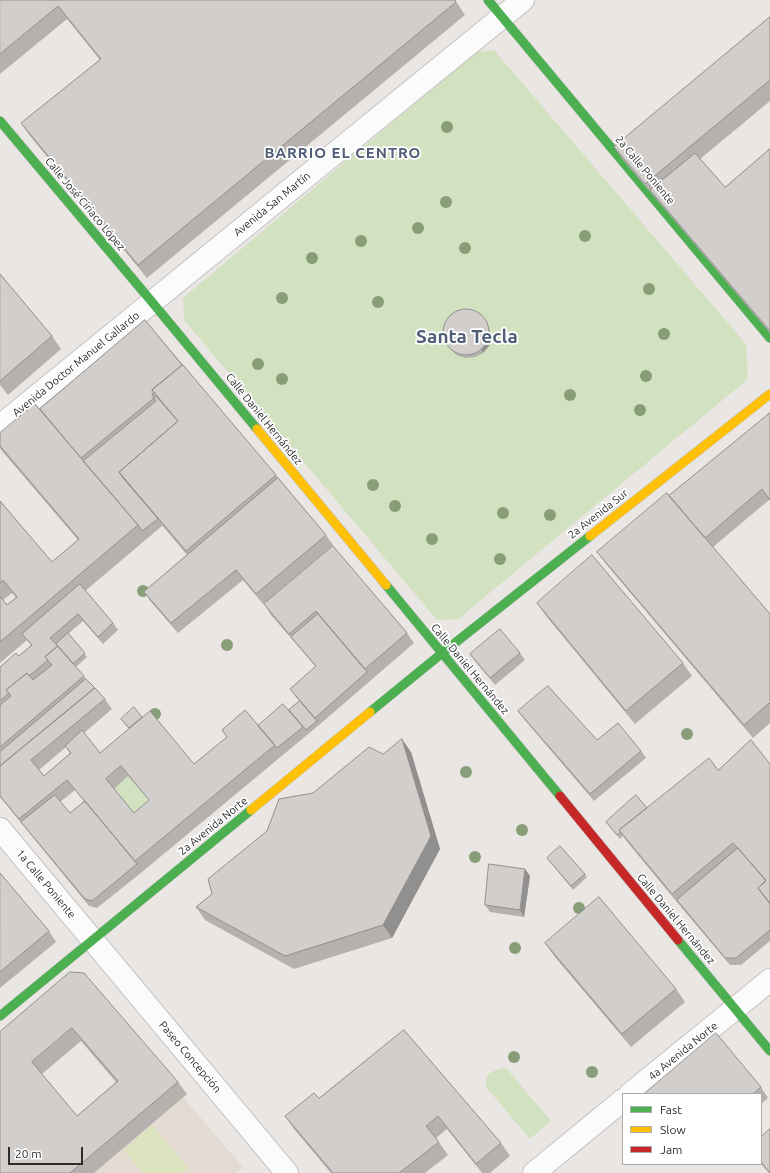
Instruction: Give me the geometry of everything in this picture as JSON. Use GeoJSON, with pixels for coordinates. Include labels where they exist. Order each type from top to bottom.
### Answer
{"type":"FeatureCollection","features":[{"type":"Feature","properties":{"kind":"street","name":"2a Calle Poniente"},"geometry":{"type":"LineString","coordinates":[[488,0],[770,338]]}},
{"type":"Feature","properties":{"kind":"street","name":"Avenida San Martín"},"geometry":{"type":"LineString","coordinates":[[152,302],[523,0]]}},
{"type":"Feature","properties":{"kind":"street","name":"Calle José Ciriaco López"},"geometry":{"type":"LineString","coordinates":[[0,121],[152,302]]}},
{"type":"Feature","properties":{"kind":"street","name":"Avenida Doctor Manuel Gallardo"},"geometry":{"type":"LineString","coordinates":[[0,426],[152,302]]}},
{"type":"Feature","properties":{"kind":"street","name":"Calle Daniel Hernández"},"geometry":{"type":"LineString","coordinates":[[152,302],[770,1051]]}},
{"type":"Feature","properties":{"kind":"street","name":"2a Avenida Sur"},"geometry":{"type":"LineString","coordinates":[[441,654],[770,394]]}},
{"type":"Feature","properties":{"kind":"street","name":"2a Avenida Norte"},"geometry":{"type":"LineString","coordinates":[[0,1016],[441,654]]}},
{"type":"Feature","properties":{"kind":"street","name":"1a Calle Poniente"},"geometry":{"type":"LineString","coordinates":[[0,829],[92,940]]}},
{"type":"Feature","properties":{"kind":"street","name":"Paseo Concepción"},"geometry":{"type":"LineString","coordinates":[[92,940],[287,1173]]}},
{"type":"Feature","properties":{"kind":"street","name":"4a Avenida Norte"},"geometry":{"type":"LineString","coordinates":[[631,1093],[770,980]]}},
{"type":"Feature","properties":{"kind":"street"},"geometry":{"type":"LineString","coordinates":[[534,1173],[622,1101]]}},
{"type":"Feature","properties":{"kind":"shaded area"},"geometry":{"type":"Polygon","coordinates":[[[183,1097],[243,1167],[236,1173],[94,1173],[183,1097]]]}},
{"type":"Feature","properties":{"kind":"green space"},"geometry":{"type":"Polygon","coordinates":[[[494,50],[746,344],[748,379],[458,619],[437,620],[184,320],[183,298],[476,52],[494,50]]]}},
{"type":"Feature","properties":{"kind":"green space"},"geometry":{"type":"Polygon","coordinates":[[[128,776],[157,810],[141,823],[113,789],[128,776]]]}},
{"type":"Feature","properties":{"kind":"green space"},"geometry":{"type":"Polygon","coordinates":[[[504,1068],[507,1069],[551,1121],[530,1139],[487,1088],[487,1076],[496,1070],[504,1068]]]}},
{"type":"Feature","properties":{"kind":"green space"},"geometry":{"type":"Polygon","coordinates":[[[152,1125],[188,1168],[182,1173],[143,1173],[123,1150],[152,1125]]]}},
{"type":"Feature","properties":{"kind":"building"},"geometry":{"type":"Polygon","coordinates":[[[0,0],[455,0],[456,2],[138,265],[21,123],[101,59],[58,6],[0,54],[0,0]]]}},
{"type":"Feature","properties":{"kind":"building"},"geometry":{"type":"Polygon","coordinates":[[[770,17],[770,80],[645,184],[614,147],[770,17]]]}},
{"type":"Feature","properties":{"kind":"building"},"geometry":{"type":"Polygon","coordinates":[[[770,149],[770,331],[650,190],[695,153],[725,187],[770,149]]]}},
{"type":"Feature","properties":{"kind":"building"},"geometry":{"type":"Polygon","coordinates":[[[0,274],[52,336],[0,381],[0,274]]]}},
{"type":"Feature","properties":{"kind":"building"},"geometry":{"type":"Polygon","coordinates":[[[466,309],[479,313],[485,319],[489,332],[485,345],[479,351],[466,355],[453,351],[447,345],[443,332],[447,319],[453,313],[466,309]]]}},
{"type":"Feature","properties":{"kind":"building"},"geometry":{"type":"Polygon","coordinates":[[[145,320],[182,365],[152,390],[154,393],[152,394],[154,398],[81,458],[40,409],[145,320]]]}},
{"type":"Feature","properties":{"kind":"building"},"geometry":{"type":"Polygon","coordinates":[[[183,365],[276,475],[186,551],[119,472],[178,421],[152,390],[183,365]]]}},
{"type":"Feature","properties":{"kind":"building"},"geometry":{"type":"Polygon","coordinates":[[[156,396],[178,421],[119,472],[158,519],[142,531],[83,461],[156,401],[154,398],[156,396]]]}},
{"type":"Feature","properties":{"kind":"building"},"geometry":{"type":"Polygon","coordinates":[[[35,404],[138,525],[0,642],[0,596],[7,605],[17,597],[3,580],[0,583],[0,501],[52,562],[79,539],[0,446],[0,433],[35,404]]]}},
{"type":"Feature","properties":{"kind":"building"},"geometry":{"type":"Polygon","coordinates":[[[770,413],[770,500],[762,489],[705,538],[669,496],[770,413]]]}},
{"type":"Feature","properties":{"kind":"building"},"geometry":{"type":"Polygon","coordinates":[[[278,478],[326,535],[256,594],[236,570],[171,623],[144,592],[278,478]]]}},
{"type":"Feature","properties":{"kind":"building"},"geometry":{"type":"Polygon","coordinates":[[[667,493],[770,614],[770,704],[769,703],[744,725],[597,552],[667,493]]]}},
{"type":"Feature","properties":{"kind":"building"},"geometry":{"type":"Polygon","coordinates":[[[333,546],[407,633],[365,669],[316,611],[289,634],[264,604],[333,546]]]}},
{"type":"Feature","properties":{"kind":"building"},"geometry":{"type":"Polygon","coordinates":[[[592,555],[683,663],[626,711],[537,603],[592,555]]]}},
{"type":"Feature","properties":{"kind":"building"},"geometry":{"type":"Polygon","coordinates":[[[80,584],[113,623],[98,637],[78,614],[50,638],[58,646],[45,657],[48,660],[29,676],[27,673],[6,690],[9,693],[0,701],[0,667],[16,653],[19,656],[32,645],[22,634],[80,584]]]}},
{"type":"Feature","properties":{"kind":"building"},"geometry":{"type":"Polygon","coordinates":[[[318,614],[367,672],[315,718],[290,689],[316,666],[291,637],[318,614]]]}},
{"type":"Feature","properties":{"kind":"building"},"geometry":{"type":"Polygon","coordinates":[[[500,629],[520,653],[490,678],[470,654],[500,629]]]}},
{"type":"Feature","properties":{"kind":"building"},"geometry":{"type":"Polygon","coordinates":[[[68,633],[85,653],[73,664],[56,644],[68,633]]]}},
{"type":"Feature","properties":{"kind":"building"},"geometry":{"type":"Polygon","coordinates":[[[58,646],[84,676],[0,747],[0,705],[11,696],[6,690],[27,673],[33,680],[52,665],[45,657],[58,646]]]}},
{"type":"Feature","properties":{"kind":"building"},"geometry":{"type":"Polygon","coordinates":[[[86,679],[95,688],[0,766],[0,752],[86,679]]]}},
{"type":"Feature","properties":{"kind":"building"},"geometry":{"type":"Polygon","coordinates":[[[548,686],[597,740],[618,723],[641,751],[590,794],[518,711],[548,686]]]}},
{"type":"Feature","properties":{"kind":"building"},"geometry":{"type":"Polygon","coordinates":[[[95,688],[105,699],[31,760],[44,776],[71,753],[65,746],[82,730],[100,753],[150,711],[194,764],[227,737],[222,730],[245,710],[275,745],[135,861],[67,780],[19,819],[0,796],[0,766],[95,688]],[[121,766],[106,779],[134,813],[149,800],[121,766]]]}},
{"type":"Feature","properties":{"kind":"building"},"geometry":{"type":"Polygon","coordinates":[[[300,701],[317,721],[306,730],[289,710],[300,701]]]}},
{"type":"Feature","properties":{"kind":"building"},"geometry":{"type":"Polygon","coordinates":[[[283,704],[303,727],[277,748],[258,726],[283,704]]]}},
{"type":"Feature","properties":{"kind":"building"},"geometry":{"type":"Polygon","coordinates":[[[134,707],[142,717],[129,728],[121,719],[134,707]]]}},
{"type":"Feature","properties":{"kind":"building"},"geometry":{"type":"Polygon","coordinates":[[[402,739],[431,836],[383,925],[285,956],[196,907],[212,894],[208,879],[267,831],[279,799],[313,793],[369,747],[383,754],[402,739]]]}},
{"type":"Feature","properties":{"kind":"building"},"geometry":{"type":"Polygon","coordinates":[[[751,740],[770,764],[770,903],[758,888],[766,880],[733,843],[672,894],[619,830],[709,758],[718,770],[751,740]]]}},
{"type":"Feature","properties":{"kind":"building"},"geometry":{"type":"Polygon","coordinates":[[[55,795],[70,813],[85,801],[137,864],[92,901],[85,899],[21,822],[55,795]]]}},
{"type":"Feature","properties":{"kind":"building"},"geometry":{"type":"Polygon","coordinates":[[[636,795],[647,808],[619,830],[621,832],[617,835],[606,822],[636,795]]]}},
{"type":"Feature","properties":{"kind":"building"},"geometry":{"type":"Polygon","coordinates":[[[560,846],[585,874],[571,886],[547,858],[560,846]]]}},
{"type":"Feature","properties":{"kind":"building"},"geometry":{"type":"Polygon","coordinates":[[[738,848],[766,881],[758,888],[770,904],[770,930],[736,958],[725,958],[677,900],[738,848]]]}},
{"type":"Feature","properties":{"kind":"building"},"geometry":{"type":"Polygon","coordinates":[[[489,864],[525,869],[520,910],[485,905],[489,864]]]}},
{"type":"Feature","properties":{"kind":"building"},"geometry":{"type":"Polygon","coordinates":[[[0,873],[49,931],[0,972],[0,873]]]}},
{"type":"Feature","properties":{"kind":"building"},"geometry":{"type":"Polygon","coordinates":[[[599,897],[676,989],[622,1034],[545,943],[599,897]]]}},
{"type":"Feature","properties":{"kind":"building"},"geometry":{"type":"Polygon","coordinates":[[[70,972],[84,973],[178,1082],[70,1173],[0,1173],[0,1032],[70,972]],[[72,1028],[32,1062],[77,1116],[118,1081],[72,1028]]]}},
{"type":"Feature","properties":{"kind":"building"},"geometry":{"type":"Polygon","coordinates":[[[404,1030],[501,1143],[476,1164],[438,1116],[426,1126],[439,1142],[399,1173],[333,1173],[285,1116],[314,1093],[319,1098],[404,1030]]]}},
{"type":"Feature","properties":{"kind":"building"},"geometry":{"type":"Polygon","coordinates":[[[716,1033],[761,1087],[754,1093],[645,1093],[716,1033]]]}},
{"type":"Feature","properties":{"kind":"building"},"geometry":{"type":"Polygon","coordinates":[[[770,1129],[770,1173],[762,1163],[762,1136],[770,1129]]]}},
{"type":"Feature","properties":{"kind":"traffic: fast"},"geometry":{"type":"LineString","coordinates":[[488,0],[770,338]]}},
{"type":"Feature","properties":{"kind":"traffic: fast"},"geometry":{"type":"LineString","coordinates":[[0,121],[257,429]]}},
{"type":"Feature","properties":{"kind":"traffic: fast"},"geometry":{"type":"LineString","coordinates":[[370,712],[590,536]]}},
{"type":"Feature","properties":{"kind":"traffic: fast"},"geometry":{"type":"LineString","coordinates":[[386,585],[560,796]]}},
{"type":"Feature","properties":{"kind":"traffic: fast"},"geometry":{"type":"LineString","coordinates":[[0,1016],[251,810]]}},
{"type":"Feature","properties":{"kind":"traffic: fast"},"geometry":{"type":"LineString","coordinates":[[678,940],[770,1051]]}},
{"type":"Feature","properties":{"kind":"traffic: slow"},"geometry":{"type":"LineString","coordinates":[[590,536],[770,394]]}},
{"type":"Feature","properties":{"kind":"traffic: slow"},"geometry":{"type":"LineString","coordinates":[[257,429],[386,585]]}},
{"type":"Feature","properties":{"kind":"traffic: slow"},"geometry":{"type":"LineString","coordinates":[[251,810],[370,712]]}},
{"type":"Feature","properties":{"kind":"traffic: jam"},"geometry":{"type":"LineString","coordinates":[[560,796],[678,940]]}},
{"type":"Feature","properties":{"kind":"district","name":"BARRIO EL CENTRO"},"geometry":{"type":"Point","coordinates":[343,153]}},
{"type":"Feature","properties":{"kind":"district","name":"Santa Tecla"},"geometry":{"type":"Point","coordinates":[467,337]}}]}
